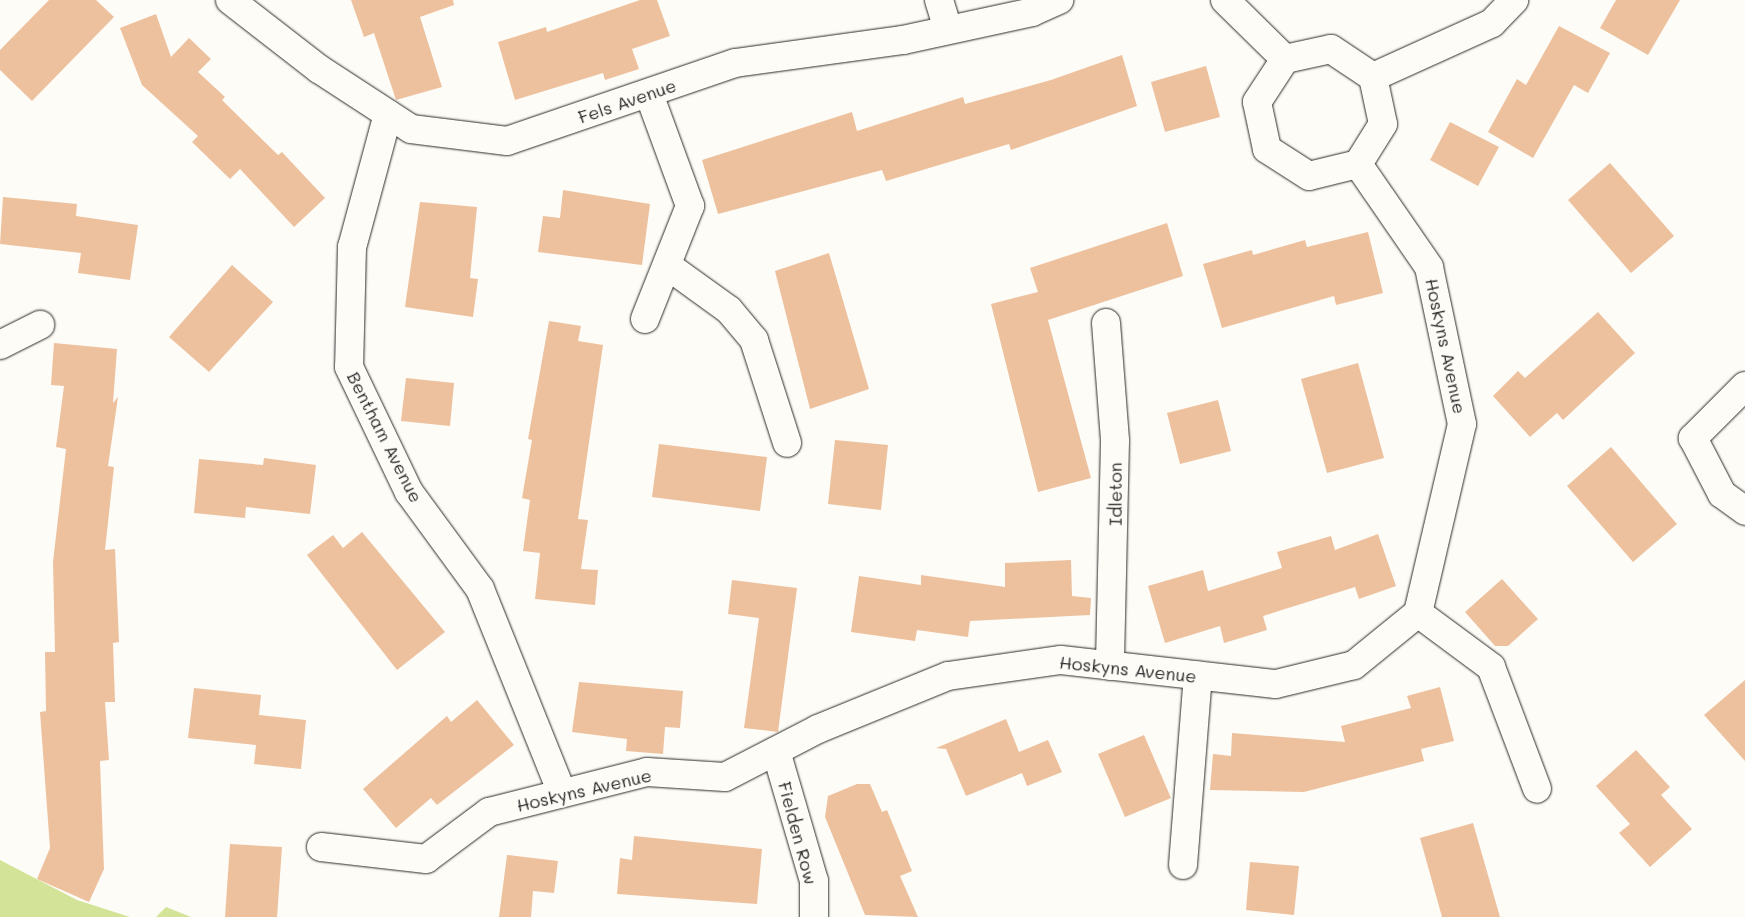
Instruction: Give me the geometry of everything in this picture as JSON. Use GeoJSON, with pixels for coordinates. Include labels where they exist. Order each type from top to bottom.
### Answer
{"type":"FeatureCollection","features":[{"type":"Feature","properties":{"kind":"street"},"geometry":{"type":"LineString","coordinates":[[940,0],[948,30]]}},
{"type":"Feature","properties":{"kind":"street","name":"Fels Avenue"},"geometry":{"type":"LineString","coordinates":[[234,1],[319,69],[412,129],[507,142],[735,63],[948,30],[1032,12],[1059,0]]}},
{"type":"Feature","properties":{"kind":"street"},"geometry":{"type":"LineString","coordinates":[[1225,0],[1285,59]]}},
{"type":"Feature","properties":{"kind":"street"},"geometry":{"type":"LineString","coordinates":[[1373,77],[1492,23],[1514,0]]}},
{"type":"Feature","properties":{"kind":"street"},"geometry":{"type":"LineString","coordinates":[[1331,49],[1373,77],[1382,124],[1358,164],[1308,176],[1267,149],[1257,102],[1285,59],[1331,49]]}},
{"type":"Feature","properties":{"kind":"street"},"geometry":{"type":"LineString","coordinates":[[645,319],[668,266],[690,206],[649,94]]}},
{"type":"Feature","properties":{"kind":"street","name":"Bentham Avenue"},"geometry":{"type":"LineString","coordinates":[[388,114],[352,247],[348,367],[409,492],[480,589],[562,791]]}},
{"type":"Feature","properties":{"kind":"street","name":"Hoskyns Avenue"},"geometry":{"type":"LineString","coordinates":[[321,847],[426,859],[489,812],[562,791],[646,772],[725,776],[776,751],[948,676],[1060,660],[1276,684],[1354,665],[1418,613],[1462,424],[1429,268],[1358,164]]}},
{"type":"Feature","properties":{"kind":"street"},"geometry":{"type":"LineString","coordinates":[[668,266],[729,310],[754,340],[787,443]]}},
{"type":"Feature","properties":{"kind":"street","name":"Idleton"},"geometry":{"type":"LineString","coordinates":[[1106,323],[1115,441],[1110,666]]}},
{"type":"Feature","properties":{"kind":"street"},"geometry":{"type":"LineString","coordinates":[[0,345],[40,326]]}},
{"type":"Feature","properties":{"kind":"street"},"geometry":{"type":"LineString","coordinates":[[1745,386],[1693,438],[1722,494],[1745,511]]}},
{"type":"Feature","properties":{"kind":"street"},"geometry":{"type":"LineString","coordinates":[[1418,613],[1491,667],[1537,789]]}},
{"type":"Feature","properties":{"kind":"street"},"geometry":{"type":"LineString","coordinates":[[1183,865],[1198,676]]}},
{"type":"Feature","properties":{"kind":"street","name":"Fielden Row"},"geometry":{"type":"LineString","coordinates":[[776,751],[814,881],[814,917]]}},
{"type":"Feature","properties":{"kind":"green space"},"geometry":{"type":"Polygon","coordinates":[[[0,860],[77,900],[130,917],[0,917],[0,860]]]}},
{"type":"Feature","properties":{"kind":"green space"},"geometry":{"type":"Polygon","coordinates":[[[166,907],[191,917],[156,917],[166,907]]]}},
{"type":"Feature","properties":{"kind":"building"},"geometry":{"type":"Polygon","coordinates":[[[49,0],[96,0],[114,17],[32,101],[0,70],[0,50],[49,0]]]}},
{"type":"Feature","properties":{"kind":"building"},"geometry":{"type":"Polygon","coordinates":[[[351,0],[453,0],[454,5],[420,17],[442,87],[396,100],[374,33],[364,37],[351,0]]]}},
{"type":"Feature","properties":{"kind":"building"},"geometry":{"type":"Polygon","coordinates":[[[640,0],[657,0],[670,36],[632,49],[639,69],[605,80],[603,73],[515,100],[498,42],[546,27],[547,32],[640,0]]]}},
{"type":"Feature","properties":{"kind":"building"},"geometry":{"type":"Polygon","coordinates":[[[1616,0],[1680,0],[1648,55],[1600,28],[1616,0]]]}},
{"type":"Feature","properties":{"kind":"building"},"geometry":{"type":"Polygon","coordinates":[[[156,14],[171,57],[189,38],[211,59],[198,72],[225,97],[222,100],[278,155],[282,152],[325,198],[294,227],[240,169],[230,179],[192,142],[198,136],[142,85],[120,28],[156,14]]]}},
{"type":"Feature","properties":{"kind":"building"},"geometry":{"type":"Polygon","coordinates":[[[1559,26],[1610,53],[1588,93],[1574,85],[1533,158],[1488,132],[1517,79],[1526,85],[1559,26]]]}},
{"type":"Feature","properties":{"kind":"building"},"geometry":{"type":"Polygon","coordinates":[[[1122,55],[1137,106],[1011,150],[1009,144],[886,181],[882,170],[718,214],[702,160],[852,112],[857,131],[963,97],[965,104],[1051,80],[1122,55]]]}},
{"type":"Feature","properties":{"kind":"building"},"geometry":{"type":"Polygon","coordinates":[[[1206,66],[1220,117],[1165,132],[1151,82],[1206,66]]]}},
{"type":"Feature","properties":{"kind":"building"},"geometry":{"type":"Polygon","coordinates":[[[1450,122],[1499,147],[1478,186],[1430,160],[1450,122]]]}},
{"type":"Feature","properties":{"kind":"building"},"geometry":{"type":"Polygon","coordinates":[[[1610,163],[1674,236],[1631,273],[1568,200],[1610,163]]]}},
{"type":"Feature","properties":{"kind":"building"},"geometry":{"type":"Polygon","coordinates":[[[563,190],[650,204],[642,265],[538,252],[543,216],[560,218],[563,190]]]}},
{"type":"Feature","properties":{"kind":"building"},"geometry":{"type":"Polygon","coordinates":[[[3,197],[77,204],[76,216],[138,225],[130,280],[78,273],[81,253],[0,244],[3,197]]]}},
{"type":"Feature","properties":{"kind":"building"},"geometry":{"type":"Polygon","coordinates":[[[420,202],[477,207],[470,278],[478,279],[473,317],[405,307],[420,202]]]}},
{"type":"Feature","properties":{"kind":"building"},"geometry":{"type":"Polygon","coordinates":[[[1167,223],[1183,276],[1048,320],[1091,478],[1038,492],[991,304],[1038,292],[1030,268],[1167,223]]]}},
{"type":"Feature","properties":{"kind":"building"},"geometry":{"type":"Polygon","coordinates":[[[1368,232],[1383,293],[1336,305],[1334,296],[1222,328],[1203,264],[1252,250],[1253,255],[1305,240],[1307,247],[1368,232]]]}},
{"type":"Feature","properties":{"kind":"building"},"geometry":{"type":"Polygon","coordinates":[[[829,253],[869,389],[810,409],[775,271],[829,253]]]}},
{"type":"Feature","properties":{"kind":"building"},"geometry":{"type":"Polygon","coordinates":[[[232,265],[273,302],[209,372],[169,337],[232,265]]]}},
{"type":"Feature","properties":{"kind":"building"},"geometry":{"type":"Polygon","coordinates":[[[1598,312],[1635,353],[1563,420],[1557,413],[1530,437],[1493,396],[1518,371],[1525,378],[1598,312]]]}},
{"type":"Feature","properties":{"kind":"building"},"geometry":{"type":"Polygon","coordinates":[[[549,321],[581,326],[578,341],[603,345],[578,519],[588,520],[581,569],[598,570],[595,605],[535,599],[540,553],[523,551],[530,500],[522,498],[532,440],[528,439],[549,321]]]}},
{"type":"Feature","properties":{"kind":"building"},"geometry":{"type":"Polygon","coordinates":[[[54,343],[117,349],[113,403],[118,397],[108,466],[114,467],[105,550],[115,549],[119,642],[113,643],[115,702],[105,702],[109,760],[100,761],[104,869],[89,902],[37,879],[50,848],[40,712],[46,711],[45,652],[55,652],[53,562],[66,449],[56,447],[64,386],[51,385],[54,343]]]}},
{"type":"Feature","properties":{"kind":"building"},"geometry":{"type":"Polygon","coordinates":[[[1358,363],[1384,458],[1327,473],[1301,379],[1358,363]]]}},
{"type":"Feature","properties":{"kind":"building"},"geometry":{"type":"Polygon","coordinates":[[[406,378],[454,383],[450,426],[401,421],[406,378]]]}},
{"type":"Feature","properties":{"kind":"building"},"geometry":{"type":"Polygon","coordinates":[[[1218,400],[1231,451],[1180,464],[1167,413],[1218,400]]]}},
{"type":"Feature","properties":{"kind":"building"},"geometry":{"type":"Polygon","coordinates":[[[835,440],[888,445],[881,510],[828,504],[835,440]]]}},
{"type":"Feature","properties":{"kind":"building"},"geometry":{"type":"Polygon","coordinates":[[[659,444],[767,457],[760,511],[652,497],[659,444]]]}},
{"type":"Feature","properties":{"kind":"building"},"geometry":{"type":"Polygon","coordinates":[[[1611,447],[1677,524],[1633,562],[1567,486],[1611,447]]]}},
{"type":"Feature","properties":{"kind":"building"},"geometry":{"type":"Polygon","coordinates":[[[264,458],[316,465],[310,514],[246,507],[245,518],[194,513],[199,459],[263,465],[264,458]]]}},
{"type":"Feature","properties":{"kind":"building"},"geometry":{"type":"Polygon","coordinates":[[[362,532],[445,632],[397,670],[307,555],[333,535],[343,548],[362,532]]]}},
{"type":"Feature","properties":{"kind":"building"},"geometry":{"type":"Polygon","coordinates":[[[1378,534],[1396,586],[1359,599],[1355,587],[1263,616],[1267,630],[1224,643],[1220,626],[1165,643],[1148,586],[1203,570],[1208,591],[1282,568],[1277,552],[1331,536],[1335,550],[1378,534]]]}},
{"type":"Feature","properties":{"kind":"building"},"geometry":{"type":"Polygon","coordinates":[[[1071,560],[1072,596],[1091,598],[1090,615],[970,621],[968,637],[917,630],[915,641],[851,632],[859,576],[921,585],[921,575],[1005,587],[1005,563],[1071,560]]]}},
{"type":"Feature","properties":{"kind":"building"},"geometry":{"type":"Polygon","coordinates":[[[1502,579],[1538,619],[1508,646],[1495,646],[1465,612],[1502,579]]]}},
{"type":"Feature","properties":{"kind":"building"},"geometry":{"type":"Polygon","coordinates":[[[732,580],[797,588],[778,732],[744,728],[759,618],[728,614],[732,580]]]}},
{"type":"Feature","properties":{"kind":"building"},"geometry":{"type":"Polygon","coordinates":[[[1745,680],[1745,761],[1704,715],[1745,680]]]}},
{"type":"Feature","properties":{"kind":"building"},"geometry":{"type":"Polygon","coordinates":[[[579,682],[683,691],[680,728],[665,727],[663,754],[626,751],[627,739],[572,732],[579,682]]]}},
{"type":"Feature","properties":{"kind":"building"},"geometry":{"type":"Polygon","coordinates":[[[1440,687],[1454,741],[1421,749],[1424,761],[1304,792],[1210,790],[1213,754],[1231,756],[1232,733],[1345,742],[1341,726],[1411,708],[1407,696],[1440,687]]]}},
{"type":"Feature","properties":{"kind":"building"},"geometry":{"type":"Polygon","coordinates":[[[194,688],[261,695],[259,715],[306,720],[301,769],[254,764],[256,745],[188,738],[194,688]]]}},
{"type":"Feature","properties":{"kind":"building"},"geometry":{"type":"Polygon","coordinates":[[[477,700],[514,745],[437,805],[431,798],[396,828],[363,789],[447,716],[451,722],[477,700]]]}},
{"type":"Feature","properties":{"kind":"building"},"geometry":{"type":"Polygon","coordinates":[[[1006,719],[1019,752],[1048,740],[1062,772],[1027,786],[1022,773],[966,796],[946,749],[936,748],[1006,719]]]}},
{"type":"Feature","properties":{"kind":"building"},"geometry":{"type":"Polygon","coordinates":[[[1144,735],[1171,798],[1125,817],[1098,754],[1144,735]]]}},
{"type":"Feature","properties":{"kind":"building"},"geometry":{"type":"Polygon","coordinates":[[[1636,750],[1670,787],[1661,795],[1692,829],[1650,867],[1619,833],[1630,824],[1596,786],[1636,750]]]}},
{"type":"Feature","properties":{"kind":"building"},"geometry":{"type":"Polygon","coordinates":[[[857,784],[870,784],[882,812],[887,810],[912,871],[900,876],[918,917],[865,915],[825,817],[828,796],[857,784]]]}},
{"type":"Feature","properties":{"kind":"building"},"geometry":{"type":"Polygon","coordinates":[[[1473,823],[1500,917],[1442,917],[1420,838],[1473,823]]]}},
{"type":"Feature","properties":{"kind":"building"},"geometry":{"type":"Polygon","coordinates":[[[634,836],[762,849],[757,904],[617,894],[620,858],[632,860],[634,836]]]}},
{"type":"Feature","properties":{"kind":"building"},"geometry":{"type":"Polygon","coordinates":[[[230,844],[282,847],[277,917],[225,917],[230,844]]]}},
{"type":"Feature","properties":{"kind":"building"},"geometry":{"type":"Polygon","coordinates":[[[507,855],[558,861],[554,893],[533,891],[531,917],[499,917],[507,855]]]}},
{"type":"Feature","properties":{"kind":"building"},"geometry":{"type":"Polygon","coordinates":[[[1250,862],[1299,866],[1294,915],[1246,910],[1250,862]]]}}]}
